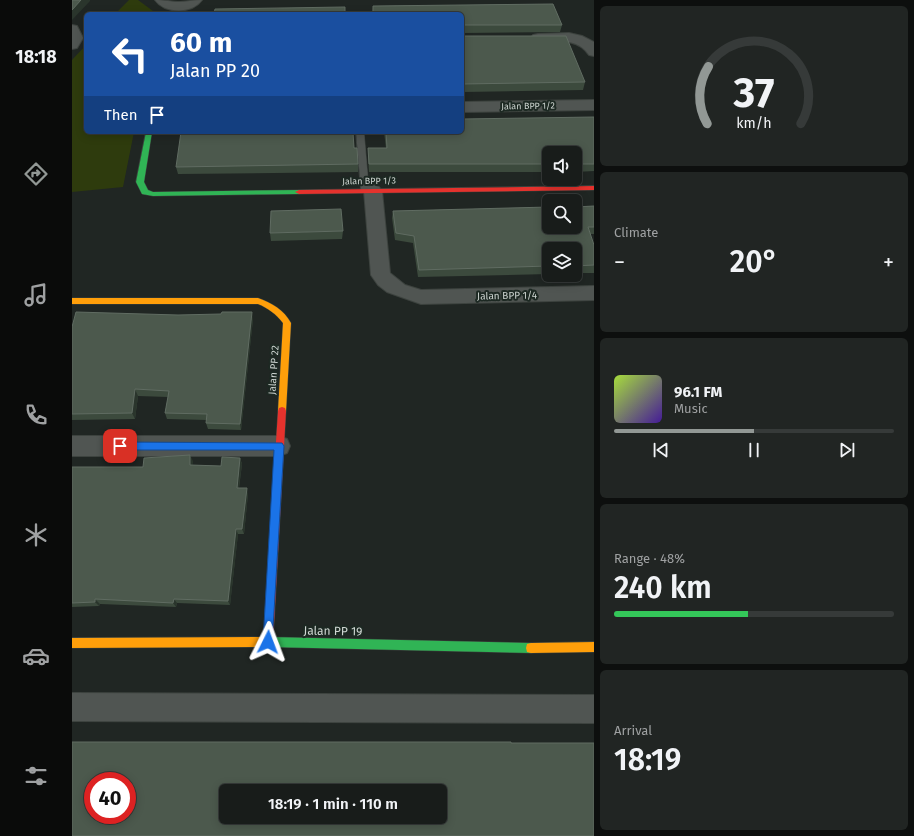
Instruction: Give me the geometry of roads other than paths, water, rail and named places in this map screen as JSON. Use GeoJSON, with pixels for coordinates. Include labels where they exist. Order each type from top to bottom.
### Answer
{"type":"FeatureCollection","features":[{"type":"Feature","properties":{"kind":"street"},"geometry":{"type":"LineString","coordinates":[[169,7],[186,5],[195,0]]}},
{"type":"Feature","properties":{"kind":"street"},"geometry":{"type":"LineString","coordinates":[[72,29],[76,38],[72,44]]}},
{"type":"Feature","properties":{"kind":"street"},"geometry":{"type":"LineString","coordinates":[[525,38],[564,37],[582,40],[588,43],[594,52]]}},
{"type":"Feature","properties":{"kind":"street","name":"Jalan BPP 1/2"},"geometry":{"type":"LineString","coordinates":[[464,107],[594,105]]}},
{"type":"Feature","properties":{"kind":"street","name":"Jalan BPP 1/3"},"geometry":{"type":"LineString","coordinates":[[149,134],[140,182],[145,192],[161,194],[594,188]]}},
{"type":"Feature","properties":{"kind":"street","name":"Jalan BPP 1/4"},"geometry":{"type":"LineString","coordinates":[[369,191],[381,275],[387,283],[396,289],[421,297],[594,294]]}},
{"type":"Feature","properties":{"kind":"street","name":"Jalan PP 22"},"geometry":{"type":"LineString","coordinates":[[72,301],[258,301],[276,309],[283,315],[287,323],[268,642]]}},
{"type":"Feature","properties":{"kind":"street"},"geometry":{"type":"LineString","coordinates":[[72,446],[279,446]]}},
{"type":"Feature","properties":{"kind":"street","name":"Jalan PP 19"},"geometry":{"type":"LineString","coordinates":[[72,642],[268,642],[516,648],[594,647]]}},
{"type":"Feature","properties":{"kind":"street"},"geometry":{"type":"LineString","coordinates":[[72,707],[594,709]]}},
{"type":"Feature","properties":{"kind":"lane"},"geometry":{"type":"LineString","coordinates":[[360,134],[369,191]]}}]}
